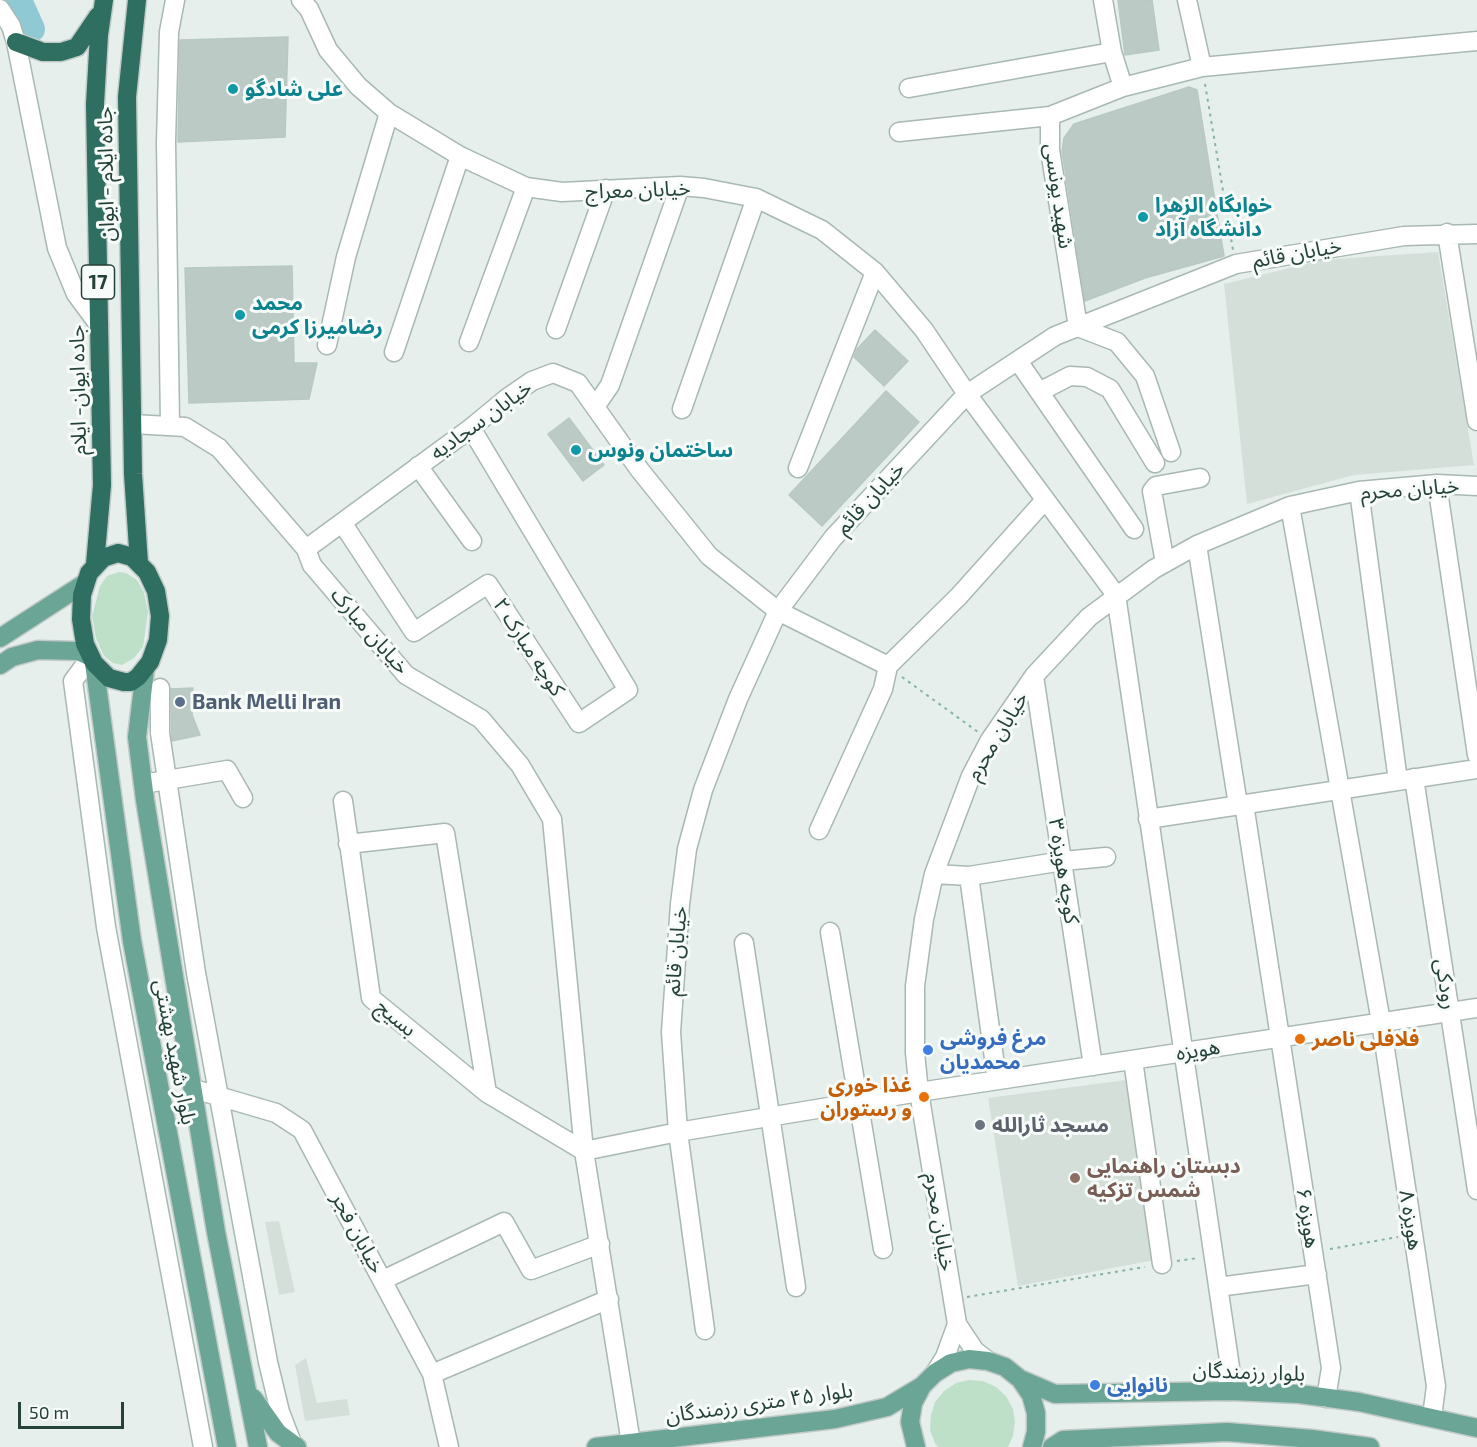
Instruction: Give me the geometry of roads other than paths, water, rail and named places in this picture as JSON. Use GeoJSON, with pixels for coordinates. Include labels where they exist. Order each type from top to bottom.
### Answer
{"type":"FeatureCollection","features":[{"type":"Feature","properties":{"kind":"highway","name":"جاده ایلام - ایوان"},"geometry":{"type":"LineString","coordinates":[[137,0],[127,97],[133,424],[139,563]]}},
{"type":"Feature","properties":{"kind":"highway"},"geometry":{"type":"LineString","coordinates":[[16,42],[43,52],[61,52],[77,46],[104,3]]}},
{"type":"Feature","properties":{"kind":"highway","name":"جاده ایوان- ایلام"},"geometry":{"type":"LineString","coordinates":[[95,564],[102,485],[95,104],[104,3]]}},
{"type":"Feature","properties":{"kind":"highway"},"geometry":{"type":"LineString","coordinates":[[95,564],[110,554],[118,553],[132,556],[139,563]]}},
{"type":"Feature","properties":{"kind":"highway","name":"17"},"geometry":{"type":"LineString","coordinates":[[139,563],[154,585],[160,616],[155,652],[145,670]]}},
{"type":"Feature","properties":{"kind":"highway","name":"17"},"geometry":{"type":"LineString","coordinates":[[91,659],[81,620],[85,583],[95,564]]}},
{"type":"Feature","properties":{"kind":"highway"},"geometry":{"type":"LineString","coordinates":[[91,659],[101,673],[116,682],[131,682],[145,670]]}},
{"type":"Feature","properties":{"kind":"main road","name":"17"},"geometry":{"type":"LineString","coordinates":[[0,638],[85,583]]}},
{"type":"Feature","properties":{"kind":"main road"},"geometry":{"type":"LineString","coordinates":[[0,665],[12,657],[38,650],[67,650],[91,659]]}},
{"type":"Feature","properties":{"kind":"main road","name":"بلوار شهید بهشتی"},"geometry":{"type":"LineString","coordinates":[[91,659],[132,942],[227,1447]]}},
{"type":"Feature","properties":{"kind":"main road","name":"بلوار شهید بهشتی"},"geometry":{"type":"LineString","coordinates":[[145,670],[137,736],[143,784],[163,920],[194,1089],[216,1232],[258,1447]]}},
{"type":"Feature","properties":{"kind":"main road"},"geometry":{"type":"LineString","coordinates":[[916,1447],[910,1422],[913,1403],[922,1386],[935,1373],[951,1363],[969,1359],[988,1361]]}},
{"type":"Feature","properties":{"kind":"main road","name":"بلوار رزمندگان"},"geometry":{"type":"LineString","coordinates":[[988,1361],[1005,1367],[1020,1379],[1055,1394],[1226,1391],[1326,1398],[1432,1417],[1477,1428]]}},
{"type":"Feature","properties":{"kind":"main road"},"geometry":{"type":"LineString","coordinates":[[1020,1379],[1031,1395],[1036,1413],[1036,1432],[1032,1447]]}},
{"type":"Feature","properties":{"kind":"main road"},"geometry":{"type":"LineString","coordinates":[[246,1384],[259,1409],[278,1433],[294,1445]]}},
{"type":"Feature","properties":{"kind":"main road","name":"بلوار ۴۵ متری رزمندگان"},"geometry":{"type":"LineString","coordinates":[[596,1447],[835,1419],[886,1407],[922,1386]]}},
{"type":"Feature","properties":{"kind":"main road"},"geometry":{"type":"LineString","coordinates":[[1052,1447],[1063,1440],[1227,1432],[1259,1440],[1370,1447]]}},
{"type":"Feature","properties":{"kind":"street"},"geometry":{"type":"LineString","coordinates":[[170,425],[166,142],[169,32],[175,0]]}},
{"type":"Feature","properties":{"kind":"street","name":"خیابان معراج"},"geometry":{"type":"LineString","coordinates":[[301,0],[309,9],[328,50],[358,86],[389,113],[460,156],[526,187],[562,192],[680,186],[756,198],[822,230],[874,272],[924,330],[967,394],[1116,595]]}},
{"type":"Feature","properties":{"kind":"street"},"geometry":{"type":"LineString","coordinates":[[1103,0],[1112,52],[1123,87]]}},
{"type":"Feature","properties":{"kind":"street"},"geometry":{"type":"LineString","coordinates":[[1187,0],[1202,67]]}},
{"type":"Feature","properties":{"kind":"street"},"geometry":{"type":"LineString","coordinates":[[0,9],[11,26],[16,42],[57,248],[76,294],[99,326]]}},
{"type":"Feature","properties":{"kind":"street","name":"شهید یونسی"},"geometry":{"type":"LineString","coordinates":[[1078,327],[1050,150],[1050,116],[1123,87],[1202,67],[1477,41]]}},
{"type":"Feature","properties":{"kind":"street"},"geometry":{"type":"LineString","coordinates":[[909,88],[1112,52]]}},
{"type":"Feature","properties":{"kind":"street"},"geometry":{"type":"LineString","coordinates":[[327,345],[346,256],[389,113]]}},
{"type":"Feature","properties":{"kind":"street"},"geometry":{"type":"LineString","coordinates":[[899,132],[1050,116]]}},
{"type":"Feature","properties":{"kind":"street"},"geometry":{"type":"LineString","coordinates":[[394,352],[460,156]]}},
{"type":"Feature","properties":{"kind":"street"},"geometry":{"type":"LineString","coordinates":[[595,407],[610,385],[680,186]]}},
{"type":"Feature","properties":{"kind":"street"},"geometry":{"type":"LineString","coordinates":[[469,342],[526,187]]}},
{"type":"Feature","properties":{"kind":"street"},"geometry":{"type":"LineString","coordinates":[[556,329],[606,189]]}},
{"type":"Feature","properties":{"kind":"street"},"geometry":{"type":"LineString","coordinates":[[682,409],[756,198]]}},
{"type":"Feature","properties":{"kind":"street"},"geometry":{"type":"LineString","coordinates":[[1447,233],[1477,418]]}},
{"type":"Feature","properties":{"kind":"street","name":"خیابان قائم"},"geometry":{"type":"LineString","coordinates":[[705,1330],[678,1132],[671,1032],[672,986],[687,849],[704,790],[738,699],[778,611],[833,538],[967,394],[1055,336],[1236,264],[1334,246],[1447,233],[1477,234]]}},
{"type":"Feature","properties":{"kind":"street"},"geometry":{"type":"LineString","coordinates":[[798,468],[874,272]]}},
{"type":"Feature","properties":{"kind":"street"},"geometry":{"type":"LineString","coordinates":[[1078,327],[1117,342],[1145,376],[1171,452]]}},
{"type":"Feature","properties":{"kind":"street"},"geometry":{"type":"LineString","coordinates":[[1018,361],[1041,391],[1134,529]]}},
{"type":"Feature","properties":{"kind":"street","name":"خیابان سجادیه"},"geometry":{"type":"LineString","coordinates":[[306,549],[343,524],[523,387],[553,373],[578,383],[670,509],[709,556],[778,611],[888,666]]}},
{"type":"Feature","properties":{"kind":"street"},"geometry":{"type":"LineString","coordinates":[[1041,391],[1070,376],[1088,377],[1110,389],[1155,463]]}},
{"type":"Feature","properties":{"kind":"street","name":"خیابان مبارک"},"geometry":{"type":"LineString","coordinates":[[133,424],[185,427],[219,448],[306,549],[312,565],[406,675],[481,719],[520,765],[552,819],[556,883],[584,1151]]}},
{"type":"Feature","properties":{"kind":"street","name":"کوچه مبارک ۲"},"geometry":{"type":"LineString","coordinates":[[343,524],[414,632],[488,584],[579,723],[628,690],[471,428]]}},
{"type":"Feature","properties":{"kind":"street"},"geometry":{"type":"LineString","coordinates":[[418,466],[472,541]]}},
{"type":"Feature","properties":{"kind":"street"},"geometry":{"type":"LineString","coordinates":[[1165,563],[1152,491],[1156,486],[1200,478]]}},
{"type":"Feature","properties":{"kind":"street"},"geometry":{"type":"LineString","coordinates":[[1437,484],[1477,755]]}},
{"type":"Feature","properties":{"kind":"street","name":"خیابان محرم"},"geometry":{"type":"LineString","coordinates":[[957,1324],[919,1092],[915,1053],[915,986],[924,919],[934,874],[971,776],[990,740],[1034,676],[1089,617],[1116,595],[1197,545],[1290,506],[1359,491],[1437,484],[1477,486]]}},
{"type":"Feature","properties":{"kind":"street","name":"رودکی"},"geometry":{"type":"LineString","coordinates":[[1359,491],[1406,780],[1450,1012],[1477,1190]]}},
{"type":"Feature","properties":{"kind":"street"},"geometry":{"type":"LineString","coordinates":[[819,830],[883,689],[888,666],[959,596],[1045,500]]}},
{"type":"Feature","properties":{"kind":"street","name":"هویزه ۸"},"geometry":{"type":"LineString","coordinates":[[1290,506],[1381,1022],[1436,1386],[1432,1417]]}},
{"type":"Feature","properties":{"kind":"street","name":"هویزه ۶"},"geometry":{"type":"LineString","coordinates":[[1197,545],[1280,1038],[1317,1274],[1331,1368],[1326,1398]]}},
{"type":"Feature","properties":{"kind":"street"},"geometry":{"type":"LineString","coordinates":[[1116,595],[1230,1367],[1226,1391]]}},
{"type":"Feature","properties":{"kind":"street"},"geometry":{"type":"LineString","coordinates":[[91,659],[73,681],[106,927],[203,1447]]}},
{"type":"Feature","properties":{"kind":"street","name":"کوچه هویزه ۳"},"geometry":{"type":"LineString","coordinates":[[1034,676],[1093,1066]]}},
{"type":"Feature","properties":{"kind":"street"},"geometry":{"type":"LineString","coordinates":[[160,688],[160,733],[196,973],[268,1362],[280,1412],[294,1445]]}},
{"type":"Feature","properties":{"kind":"street"},"geometry":{"type":"LineString","coordinates":[[1148,819],[1477,769]]}},
{"type":"Feature","properties":{"kind":"street"},"geometry":{"type":"LineString","coordinates":[[143,784],[227,770],[243,798]]}},
{"type":"Feature","properties":{"kind":"street","name":"بسیج"},"geometry":{"type":"LineString","coordinates":[[344,801],[370,998],[487,1093],[584,1151]]}},
{"type":"Feature","properties":{"kind":"street"},"geometry":{"type":"LineString","coordinates":[[348,844],[445,833],[487,1093]]}},
{"type":"Feature","properties":{"kind":"street"},"geometry":{"type":"LineString","coordinates":[[934,874],[969,876],[1063,861],[1106,857]]}},
{"type":"Feature","properties":{"kind":"street"},"geometry":{"type":"LineString","coordinates":[[969,876],[997,1080]]}},
{"type":"Feature","properties":{"kind":"street"},"geometry":{"type":"LineString","coordinates":[[830,932],[883,1249]]}},
{"type":"Feature","properties":{"kind":"street"},"geometry":{"type":"LineString","coordinates":[[744,943],[796,1287]]}},
{"type":"Feature","properties":{"kind":"street","name":"هویزه"},"geometry":{"type":"LineString","coordinates":[[584,1151],[678,1132],[919,1092],[1477,1008]]}},
{"type":"Feature","properties":{"kind":"street"},"geometry":{"type":"LineString","coordinates":[[1133,1060],[1162,1264]]}},
{"type":"Feature","properties":{"kind":"street","name":"خیابان فجر"},"geometry":{"type":"LineString","coordinates":[[194,1089],[276,1113],[302,1130],[432,1374],[449,1447]]}},
{"type":"Feature","properties":{"kind":"street"},"geometry":{"type":"LineString","coordinates":[[584,1151],[631,1443]]}},
{"type":"Feature","properties":{"kind":"street"},"geometry":{"type":"LineString","coordinates":[[383,1280],[504,1222],[531,1270],[600,1244]]}},
{"type":"Feature","properties":{"kind":"street"},"geometry":{"type":"LineString","coordinates":[[1218,1287],[1317,1274]]}},
{"type":"Feature","properties":{"kind":"street"},"geometry":{"type":"LineString","coordinates":[[432,1374],[609,1299]]}},
{"type":"Feature","properties":{"kind":"street"},"geometry":{"type":"LineString","coordinates":[[957,1324],[975,1351],[988,1361]]}},
{"type":"Feature","properties":{"kind":"street"},"geometry":{"type":"LineString","coordinates":[[935,1373],[945,1357],[957,1324]]}},
{"type":"Feature","properties":{"kind":"waterway"},"geometry":{"type":"LineString","coordinates":[[19,0],[32,29]]}},
{"type":"Feature","properties":{"kind":"place","name":"علی شادگو"},"geometry":{"type":"Point","coordinates":[233,89]}},
{"type":"Feature","properties":{"kind":"place","name":"خوابگاه الزهرا دانشگاه آزاد"},"geometry":{"type":"Point","coordinates":[1143,217]}},
{"type":"Feature","properties":{"kind":"place","name":"محمد رضامیرزا کرمی"},"geometry":{"type":"Point","coordinates":[240,315]}},
{"type":"Feature","properties":{"kind":"place","name":"ساختمان ونوس"},"geometry":{"type":"Point","coordinates":[576,450]}},
{"type":"Feature","properties":{"kind":"place","name":"Bank Melli Iran"},"geometry":{"type":"Point","coordinates":[180,702]}},
{"type":"Feature","properties":{"kind":"place","name":"فلافلی ناصر"},"geometry":{"type":"Point","coordinates":[1300,1039]}},
{"type":"Feature","properties":{"kind":"place","name":"مرغ فروشی محمدیان"},"geometry":{"type":"Point","coordinates":[928,1050]}},
{"type":"Feature","properties":{"kind":"place","name":"غذا خوری و رستوران"},"geometry":{"type":"Point","coordinates":[924,1097]}},
{"type":"Feature","properties":{"kind":"place","name":"مسجد ثارالله"},"geometry":{"type":"Point","coordinates":[980,1125]}},
{"type":"Feature","properties":{"kind":"place","name":"دبستان راهنمایی شمس تزکیه"},"geometry":{"type":"Point","coordinates":[1075,1178]}},
{"type":"Feature","properties":{"kind":"place","name":"نانوایی"},"geometry":{"type":"Point","coordinates":[1095,1385]}}]}
